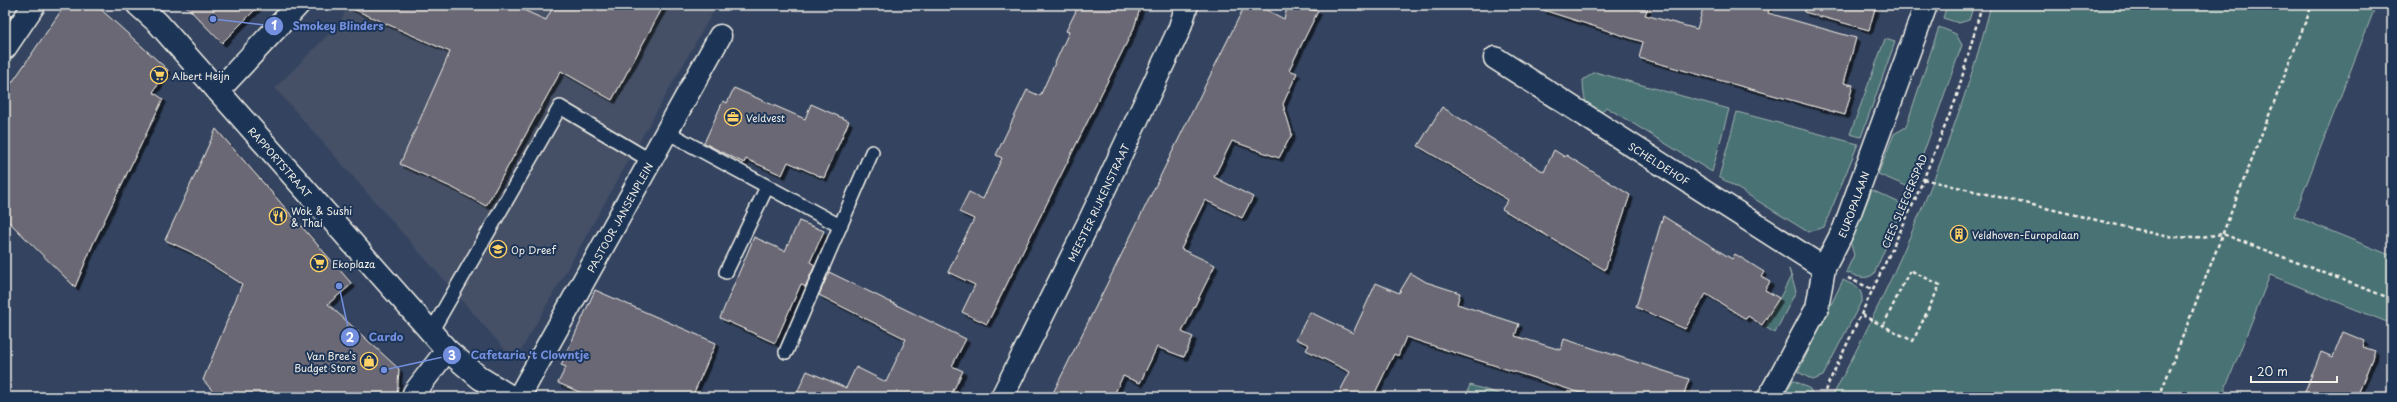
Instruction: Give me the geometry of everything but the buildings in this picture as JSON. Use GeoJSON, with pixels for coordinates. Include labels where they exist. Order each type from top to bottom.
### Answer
{"type":"FeatureCollection","features":[{"type":"Feature","properties":{"kind":"street"},"geometry":{"type":"LineString","coordinates":[[5,48],[34,5]]}},
{"type":"Feature","properties":{"kind":"street","name":"RAPPORTSTRAAT"},"geometry":{"type":"LineString","coordinates":[[138,5],[158,23],[447,350],[480,378],[511,397]]}},
{"type":"Feature","properties":{"kind":"street"},"geometry":{"type":"LineString","coordinates":[[218,91],[298,5]]}},
{"type":"Feature","properties":{"kind":"street","name":"MEESTER RIJKENSTRAAT"},"geometry":{"type":"LineString","coordinates":[[1002,397],[1089,222],[1179,30],[1187,5]]}},
{"type":"Feature","properties":{"kind":"street","name":"EUROPALAAN"},"geometry":{"type":"LineString","coordinates":[[1770,397],[1817,308],[1824,268],[1844,229],[1926,5]]}},
{"type":"Feature","properties":{"kind":"street","name":"PASTOOR JANSENPLEIN"},"geometry":{"type":"LineString","coordinates":[[519,397],[720,36]]}},
{"type":"Feature","properties":{"kind":"street","name":"SCHELDEHOF"},"geometry":{"type":"LineString","coordinates":[[1495,58],[1824,268]]}},
{"type":"Feature","properties":{"kind":"street"},"geometry":{"type":"LineString","coordinates":[[414,397],[414,393],[447,350]]}},
{"type":"Feature","properties":{"kind":"lane"},"geometry":{"type":"LineString","coordinates":[[431,332],[560,107],[651,161]]}},
{"type":"Feature","properties":{"kind":"lane"},"geometry":{"type":"LineString","coordinates":[[667,132],[840,226]]}},
{"type":"Feature","properties":{"kind":"lane"},"geometry":{"type":"LineString","coordinates":[[786,352],[872,152]]}},
{"type":"Feature","properties":{"kind":"lane"},"geometry":{"type":"LineString","coordinates":[[726,272],[767,186]]}},
{"type":"Feature","properties":{"kind":"path","name":"CEES SLEEGERSPAD"},"geometry":{"type":"LineString","coordinates":[[1822,397],[1862,315],[1923,179],[1956,99],[1982,5]]}},
{"type":"Feature","properties":{"kind":"path"},"geometry":{"type":"LineString","coordinates":[[2159,397],[2312,5]]}},
{"type":"Feature","properties":{"kind":"path"},"geometry":{"type":"LineString","coordinates":[[1923,179],[2164,236],[2192,238],[2223,234],[2392,298]]}},
{"type":"Feature","properties":{"kind":"path"},"geometry":{"type":"LineString","coordinates":[[1862,315],[1883,326],[1914,340],[1940,285],[1910,270],[1883,326]]}},
{"type":"Feature","properties":{"kind":"shaded area","name":"Op Dreef"},"geometry":{"type":"Polygon","coordinates":[[[348,5],[717,5],[515,361],[275,88],[340,23],[348,5]]]}},
{"type":"Feature","properties":{"kind":"green space"},"geometry":{"type":"Polygon","coordinates":[[[1947,5],[1974,5],[1969,20],[1959,23],[1943,18],[1947,5]]]}},
{"type":"Feature","properties":{"kind":"green space"},"geometry":{"type":"Polygon","coordinates":[[[1991,5],[2376,5],[2294,216],[2392,256],[2392,324],[2270,275],[2222,397],[1832,397],[1879,304],[1923,206],[1961,105],[1991,5]]]}},
{"type":"Feature","properties":{"kind":"green space"},"geometry":{"type":"Polygon","coordinates":[[[1939,27],[1956,34],[1962,45],[1911,188],[1878,174],[1894,134],[1906,127],[1939,27]]]}},
{"type":"Feature","properties":{"kind":"green space"},"geometry":{"type":"Polygon","coordinates":[[[1885,39],[1895,42],[1861,137],[1850,134],[1885,39]]]}},
{"type":"Feature","properties":{"kind":"green space"},"geometry":{"type":"Polygon","coordinates":[[[1595,72],[1729,109],[1712,172],[1606,107],[1600,114],[1590,107],[1584,96],[1583,80],[1595,72]]]}},
{"type":"Feature","properties":{"kind":"green space"},"geometry":{"type":"Polygon","coordinates":[[[1737,112],[1858,144],[1824,227],[1808,232],[1719,177],[1737,112]]]}},
{"type":"Feature","properties":{"kind":"green space"},"geometry":{"type":"Polygon","coordinates":[[[1872,190],[1904,205],[1874,274],[1867,277],[1860,277],[1846,272],[1854,255],[1850,241],[1872,190]]]}},
{"type":"Feature","properties":{"kind":"green space"},"geometry":{"type":"Polygon","coordinates":[[[1789,269],[1796,291],[1775,333],[1765,327],[1791,276],[1789,269]]]}},
{"type":"Feature","properties":{"kind":"green space"},"geometry":{"type":"Polygon","coordinates":[[[1843,280],[1859,289],[1862,300],[1823,376],[1813,380],[1798,372],[1843,280]]]}},
{"type":"Feature","properties":{"kind":"green space"},"geometry":{"type":"Polygon","coordinates":[[[1793,380],[1810,389],[1813,397],[1784,397],[1793,380]]]}},
{"type":"Feature","properties":{"kind":"green space"},"geometry":{"type":"Polygon","coordinates":[[[1470,385],[1509,397],[1473,397],[1468,390],[1470,385]]]}},
{"type":"Feature","properties":{"kind":"place","name":"Smokey Blinders"},"geometry":{"type":"Point","coordinates":[213,19]}},
{"type":"Feature","properties":{"kind":"place","name":"Albert Heijn"},"geometry":{"type":"Point","coordinates":[159,75]}},
{"type":"Feature","properties":{"kind":"place","name":"Veldvest"},"geometry":{"type":"Point","coordinates":[733,117]}},
{"type":"Feature","properties":{"kind":"place","name":"Wok & Sushi & Thai"},"geometry":{"type":"Point","coordinates":[278,216]}},
{"type":"Feature","properties":{"kind":"place","name":"Veldhoven-Europalaan"},"geometry":{"type":"Point","coordinates":[1959,234]}},
{"type":"Feature","properties":{"kind":"place","name":"Op Dreef"},"geometry":{"type":"Point","coordinates":[498,249]}},
{"type":"Feature","properties":{"kind":"place","name":"Ekoplaza"},"geometry":{"type":"Point","coordinates":[319,263]}},
{"type":"Feature","properties":{"kind":"place","name":"Cardo"},"geometry":{"type":"Point","coordinates":[339,286]}},
{"type":"Feature","properties":{"kind":"place","name":"Van Bree's Budget Store"},"geometry":{"type":"Point","coordinates":[369,361]}},
{"type":"Feature","properties":{"kind":"place","name":"Cafetaria 't Clowntje"},"geometry":{"type":"Point","coordinates":[384,370]}}]}
